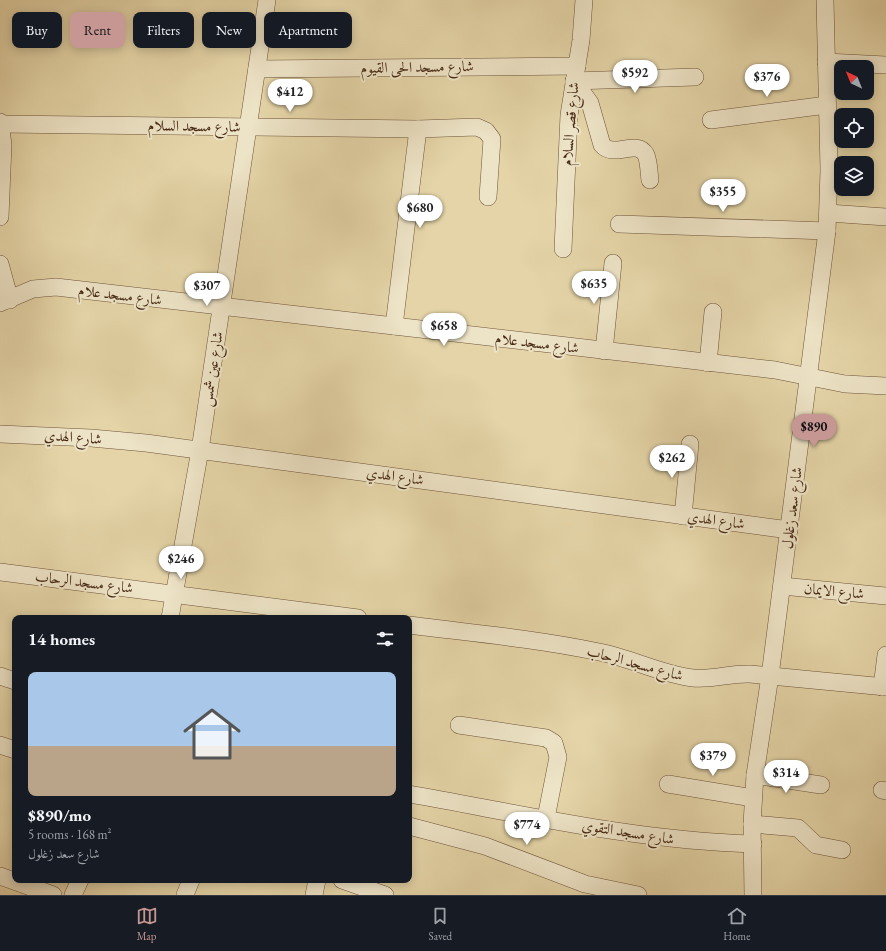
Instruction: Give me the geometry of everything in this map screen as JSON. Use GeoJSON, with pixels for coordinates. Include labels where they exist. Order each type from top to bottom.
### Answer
{"type":"FeatureCollection","features":[{"type":"Feature","properties":{"kind":"street","name":"شارع عين شمس"},"geometry":{"type":"LineString","coordinates":[[171,615],[200,450],[267,0]]}},
{"type":"Feature","properties":{"kind":"street","name":"شارع قصر السلام"},"geometry":{"type":"LineString","coordinates":[[563,249],[567,140],[575,73],[581,40],[584,0]]}},
{"type":"Feature","properties":{"kind":"street","name":"شارع سعد زغلول"},"geometry":{"type":"LineString","coordinates":[[753,895],[752,824],[755,775],[782,586],[827,231],[825,0]]}},
{"type":"Feature","properties":{"kind":"street"},"geometry":{"type":"LineString","coordinates":[[826,62],[886,65]]}},
{"type":"Feature","properties":{"kind":"street","name":"شارع مسجد الحى القيوم"},"geometry":{"type":"LineString","coordinates":[[257,69],[575,73],[695,78]]}},
{"type":"Feature","properties":{"kind":"street"},"geometry":{"type":"LineString","coordinates":[[575,73],[590,103],[602,145],[613,151],[636,148],[643,151],[647,157],[650,180]]}},
{"type":"Feature","properties":{"kind":"street"},"geometry":{"type":"LineString","coordinates":[[711,120],[827,105]]}},
{"type":"Feature","properties":{"kind":"street"},"geometry":{"type":"LineString","coordinates":[[0,123],[3,144],[0,217]]}},
{"type":"Feature","properties":{"kind":"street","name":"شارع مسجد السلام"},"geometry":{"type":"LineString","coordinates":[[0,123],[418,129],[477,127],[486,131],[490,135],[492,144],[488,197]]}},
{"type":"Feature","properties":{"kind":"street"},"geometry":{"type":"LineString","coordinates":[[394,326],[418,129]]}},
{"type":"Feature","properties":{"kind":"street"},"geometry":{"type":"LineString","coordinates":[[828,213],[886,216]]}},
{"type":"Feature","properties":{"kind":"street"},"geometry":{"type":"LineString","coordinates":[[619,224],[827,231]]}},
{"type":"Feature","properties":{"kind":"street"},"geometry":{"type":"LineString","coordinates":[[604,351],[613,263]]}},
{"type":"Feature","properties":{"kind":"street"},"geometry":{"type":"LineString","coordinates":[[0,264],[5,302]]}},
{"type":"Feature","properties":{"kind":"street","name":"شارع مسجد علام"},"geometry":{"type":"LineString","coordinates":[[5,302],[33,289],[56,287],[775,370],[845,384],[886,386]]}},
{"type":"Feature","properties":{"kind":"street"},"geometry":{"type":"LineString","coordinates":[[708,363],[713,312]]}},
{"type":"Feature","properties":{"kind":"street","name":"شارع الهدي"},"geometry":{"type":"LineString","coordinates":[[0,434],[91,438],[200,450],[789,530]]}},
{"type":"Feature","properties":{"kind":"street"},"geometry":{"type":"LineString","coordinates":[[683,516],[690,444]]}},
{"type":"Feature","properties":{"kind":"street","name":"شارع مسجد الرحاب"},"geometry":{"type":"LineString","coordinates":[[0,572],[335,615]]}},
{"type":"Feature","properties":{"kind":"street","name":"شارع الايمان"},"geometry":{"type":"LineString","coordinates":[[782,586],[886,596]]}},
{"type":"Feature","properties":{"kind":"street","name":"شارع مسجد الرحاب"},"geometry":{"type":"LineString","coordinates":[[412,625],[601,652],[673,674],[694,678],[713,678],[738,673],[884,687]]}},
{"type":"Feature","properties":{"kind":"street"},"geometry":{"type":"LineString","coordinates":[[884,687],[886,655]]}},
{"type":"Feature","properties":{"kind":"street"},"geometry":{"type":"LineString","coordinates":[[0,676],[12,680]]}},
{"type":"Feature","properties":{"kind":"street"},"geometry":{"type":"LineString","coordinates":[[459,725],[546,738],[554,743],[558,757],[546,818]]}},
{"type":"Feature","properties":{"kind":"street"},"geometry":{"type":"LineString","coordinates":[[0,745],[12,749]]}},
{"type":"Feature","properties":{"kind":"street"},"geometry":{"type":"LineString","coordinates":[[755,775],[821,785]]}},
{"type":"Feature","properties":{"kind":"street"},"geometry":{"type":"LineString","coordinates":[[668,784],[753,798]]}},
{"type":"Feature","properties":{"kind":"street","name":"شارع مسجد التقوي"},"geometry":{"type":"LineString","coordinates":[[412,795],[673,839],[713,843],[753,844]]}},
{"type":"Feature","properties":{"kind":"street"},"geometry":{"type":"LineString","coordinates":[[752,824],[798,828],[816,845],[842,850]]}},
{"type":"Feature","properties":{"kind":"street"},"geometry":{"type":"LineString","coordinates":[[412,827],[485,846],[585,884],[638,895]]}},
{"type":"Feature","properties":{"kind":"street"},"geometry":{"type":"LineString","coordinates":[[0,876],[12,880]]}},
{"type":"Feature","properties":{"kind":"street"},"geometry":{"type":"LineString","coordinates":[[20,883],[53,895]]}},
{"type":"Feature","properties":{"kind":"street"},"geometry":{"type":"LineString","coordinates":[[73,895],[79,883]]}},
{"type":"Feature","properties":{"kind":"street"},"geometry":{"type":"LineString","coordinates":[[185,895],[190,883]]}},
{"type":"Feature","properties":{"kind":"street"},"geometry":{"type":"LineString","coordinates":[[314,895],[316,883]]}},
{"type":"Feature","properties":{"kind":"street"},"geometry":{"type":"LineString","coordinates":[[351,883],[385,895]]}}]}
